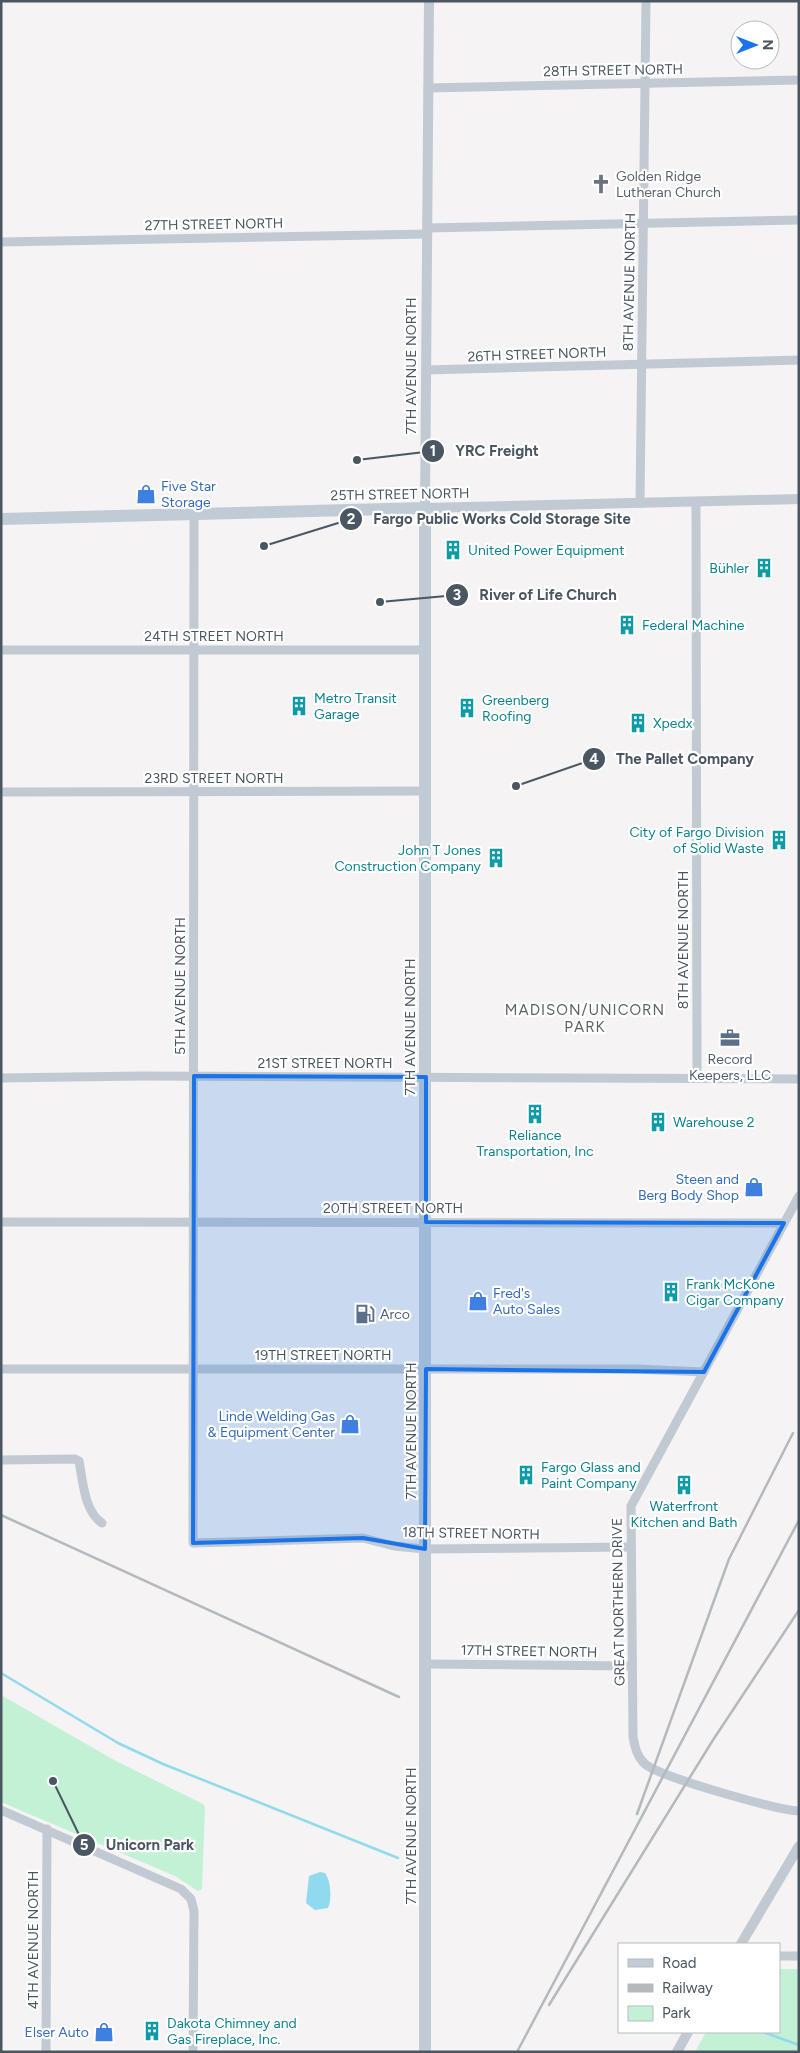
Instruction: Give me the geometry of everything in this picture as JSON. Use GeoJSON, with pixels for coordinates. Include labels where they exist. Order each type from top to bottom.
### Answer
{"type":"FeatureCollection","features":[{"type":"Feature","properties":{"kind":"main road","name":"25TH STREET NORTH"},"geometry":{"type":"LineString","coordinates":[[1,518],[426,508]]}},
{"type":"Feature","properties":{"kind":"main road","name":"7TH AVENUE NORTH"},"geometry":{"type":"LineString","coordinates":[[425,2052],[426,508]]}},
{"type":"Feature","properties":{"kind":"street","name":"7TH AVENUE NORTH"},"geometry":{"type":"LineString","coordinates":[[426,508],[429,1]]}},
{"type":"Feature","properties":{"kind":"street","name":"8TH AVENUE NORTH"},"geometry":{"type":"LineString","coordinates":[[640,503],[646,1]]}},
{"type":"Feature","properties":{"kind":"street","name":"28TH STREET NORTH"},"geometry":{"type":"LineString","coordinates":[[428,88],[799,80]]}},
{"type":"Feature","properties":{"kind":"street","name":"27TH STREET NORTH"},"geometry":{"type":"LineString","coordinates":[[1,242],[799,220]]}},
{"type":"Feature","properties":{"kind":"street","name":"26TH STREET NORTH"},"geometry":{"type":"LineString","coordinates":[[426,370],[799,360]]}},
{"type":"Feature","properties":{"kind":"street","name":"25TH STREET NORTH"},"geometry":{"type":"LineString","coordinates":[[426,508],[799,499]]}},
{"type":"Feature","properties":{"kind":"street","name":"8TH AVENUE NORTH"},"geometry":{"type":"LineString","coordinates":[[696,502],[697,1078]]}},
{"type":"Feature","properties":{"kind":"street","name":"5TH AVENUE NORTH"},"geometry":{"type":"LineString","coordinates":[[193,1544],[194,514]]}},
{"type":"Feature","properties":{"kind":"street","name":"24TH STREET NORTH"},"geometry":{"type":"LineString","coordinates":[[1,650],[426,650]]}},
{"type":"Feature","properties":{"kind":"street","name":"23RD STREET NORTH"},"geometry":{"type":"LineString","coordinates":[[1,792],[426,791]]}},
{"type":"Feature","properties":{"kind":"street","name":"21ST STREET NORTH"},"geometry":{"type":"LineString","coordinates":[[1,1078],[194,1076],[799,1079]]}},
{"type":"Feature","properties":{"kind":"street","name":"GREAT NORTHERN DRIVE"},"geometry":{"type":"LineString","coordinates":[[799,1196],[631,1506],[633,1737],[640,1759],[652,1770],[736,1796],[799,1811]]}},
{"type":"Feature","properties":{"kind":"street","name":"20TH STREET NORTH"},"geometry":{"type":"LineString","coordinates":[[1,1222],[784,1224]]}},
{"type":"Feature","properties":{"kind":"street","name":"19TH STREET NORTH"},"geometry":{"type":"LineString","coordinates":[[1,1369],[636,1369],[704,1372]]}},
{"type":"Feature","properties":{"kind":"street"},"geometry":{"type":"LineString","coordinates":[[1,1460],[75,1459],[79,1461],[90,1509],[94,1517],[102,1523]]}},
{"type":"Feature","properties":{"kind":"street","name":"18TH STREET NORTH"},"geometry":{"type":"LineString","coordinates":[[193,1544],[363,1538],[394,1546],[425,1549],[631,1547]]}},
{"type":"Feature","properties":{"kind":"street","name":"17TH STREET NORTH"},"geometry":{"type":"LineString","coordinates":[[426,1664],[632,1666]]}},
{"type":"Feature","properties":{"kind":"street"},"geometry":{"type":"LineString","coordinates":[[1,1810],[181,1888],[190,1899],[194,1911],[193,2052]]}},
{"type":"Feature","properties":{"kind":"street","name":"4TH AVENUE NORTH"},"geometry":{"type":"LineString","coordinates":[[46,2052],[47,1829]]}},
{"type":"Feature","properties":{"kind":"street"},"geometry":{"type":"LineString","coordinates":[[742,1943],[799,1846]]}},
{"type":"Feature","properties":{"kind":"street"},"geometry":{"type":"LineString","coordinates":[[780,1956],[799,1956]]}},
{"type":"Feature","properties":{"kind":"street"},"geometry":{"type":"LineString","coordinates":[[676,2052],[687,2033]]}},
{"type":"Feature","properties":{"kind":"highlighted area"},"geometry":{"type":"Polygon","coordinates":[[[194,1076],[426,1077],[426,1222],[784,1223],[704,1372],[426,1369],[425,1549],[363,1538],[193,1543],[194,1076]]]}},
{"type":"Feature","properties":{"kind":"green space"},"geometry":{"type":"Polygon","coordinates":[[[1,1695],[114,1760],[203,1804],[205,1807],[202,1889],[198,1891],[175,1876],[1,1802],[1,1695]]]}},
{"type":"Feature","properties":{"kind":"green space"},"geometry":{"type":"Polygon","coordinates":[[[780,1969],[799,1969],[799,2052],[695,2052],[705,2033],[780,2033],[780,1969]]]}},
{"type":"Feature","properties":{"kind":"water"},"geometry":{"type":"Polygon","coordinates":[[[320,1872],[325,1873],[329,1881],[330,1900],[328,1908],[315,1910],[306,1903],[309,1876],[320,1872]]]}},
{"type":"Feature","properties":{"kind":"waterway"},"geometry":{"type":"LineString","coordinates":[[1,1673],[118,1743],[163,1764],[398,1858]]}},
{"type":"Feature","properties":{"kind":"waterway"},"geometry":{"type":"LineString","coordinates":[[766,2033],[799,2045]]}},
{"type":"Feature","properties":{"kind":"railway"},"geometry":{"type":"LineString","coordinates":[[637,1814],[729,1559],[793,1433]]}},
{"type":"Feature","properties":{"kind":"railway"},"geometry":{"type":"LineString","coordinates":[[1,1515],[399,1697]]}},
{"type":"Feature","properties":{"kind":"railway"},"geometry":{"type":"LineString","coordinates":[[517,2052],[799,1520]]}},
{"type":"Feature","properties":{"kind":"railway"},"geometry":{"type":"LineString","coordinates":[[549,2005],[713,1740],[799,1610]]}},
{"type":"Feature","properties":{"kind":"place","name":"Golden Ridge Lutheran Church"},"geometry":{"type":"Point","coordinates":[601,184]}},
{"type":"Feature","properties":{"kind":"place","name":"YRC Freight"},"geometry":{"type":"Point","coordinates":[357,460]}},
{"type":"Feature","properties":{"kind":"place","name":"Five Star Storage"},"geometry":{"type":"Point","coordinates":[146,494]}},
{"type":"Feature","properties":{"kind":"place","name":"Fargo Public Works Cold Storage Site"},"geometry":{"type":"Point","coordinates":[264,546]}},
{"type":"Feature","properties":{"kind":"place","name":"United Power Equipment"},"geometry":{"type":"Point","coordinates":[453,550]}},
{"type":"Feature","properties":{"kind":"place","name":"Bühler"},"geometry":{"type":"Point","coordinates":[764,568]}},
{"type":"Feature","properties":{"kind":"place","name":"River of Life Church"},"geometry":{"type":"Point","coordinates":[380,602]}},
{"type":"Feature","properties":{"kind":"place","name":"Federal Machine"},"geometry":{"type":"Point","coordinates":[627,625]}},
{"type":"Feature","properties":{"kind":"place","name":"Metro Transit Garage"},"geometry":{"type":"Point","coordinates":[299,706]}},
{"type":"Feature","properties":{"kind":"place","name":"Greenberg Roofing"},"geometry":{"type":"Point","coordinates":[467,708]}},
{"type":"Feature","properties":{"kind":"place","name":"Xpedx"},"geometry":{"type":"Point","coordinates":[638,723]}},
{"type":"Feature","properties":{"kind":"place","name":"The Pallet Company"},"geometry":{"type":"Point","coordinates":[516,786]}},
{"type":"Feature","properties":{"kind":"place","name":"City of Fargo Division of Solid Waste"},"geometry":{"type":"Point","coordinates":[779,840]}},
{"type":"Feature","properties":{"kind":"place","name":"John T Jones Construction Company"},"geometry":{"type":"Point","coordinates":[496,858]}},
{"type":"Feature","properties":{"kind":"place","name":"Record Keepers, LLC"},"geometry":{"type":"Point","coordinates":[730,1038]}},
{"type":"Feature","properties":{"kind":"place","name":"Reliance Transportation, Inc"},"geometry":{"type":"Point","coordinates":[535,1114]}},
{"type":"Feature","properties":{"kind":"place","name":"Warehouse 2"},"geometry":{"type":"Point","coordinates":[658,1122]}},
{"type":"Feature","properties":{"kind":"place","name":"Steen and Berg Body Shop"},"geometry":{"type":"Point","coordinates":[754,1187]}},
{"type":"Feature","properties":{"kind":"place","name":"Frank McKone Cigar Company"},"geometry":{"type":"Point","coordinates":[671,1292]}},
{"type":"Feature","properties":{"kind":"place","name":"Fred's Auto Sales"},"geometry":{"type":"Point","coordinates":[478,1301]}},
{"type":"Feature","properties":{"kind":"place","name":"Arco"},"geometry":{"type":"Point","coordinates":[365,1314]}},
{"type":"Feature","properties":{"kind":"place","name":"Linde Welding Gas & Equipment Center"},"geometry":{"type":"Point","coordinates":[350,1424]}},
{"type":"Feature","properties":{"kind":"place","name":"Fargo Glass and Paint Company"},"geometry":{"type":"Point","coordinates":[526,1475]}},
{"type":"Feature","properties":{"kind":"place","name":"Waterfront Kitchen and Bath"},"geometry":{"type":"Point","coordinates":[684,1485]}},
{"type":"Feature","properties":{"kind":"place","name":"Unicorn Park"},"geometry":{"type":"Point","coordinates":[53,1781]}},
{"type":"Feature","properties":{"kind":"place","name":"Dakota Chimney and Gas Fireplace, Inc."},"geometry":{"type":"Point","coordinates":[152,2031]}},
{"type":"Feature","properties":{"kind":"place","name":"Elser Auto"},"geometry":{"type":"Point","coordinates":[104,2032]}},
{"type":"Feature","properties":{"kind":"district","name":"MADISON/UNICORN PARK"},"geometry":{"type":"Point","coordinates":[585,1018]}}]}
